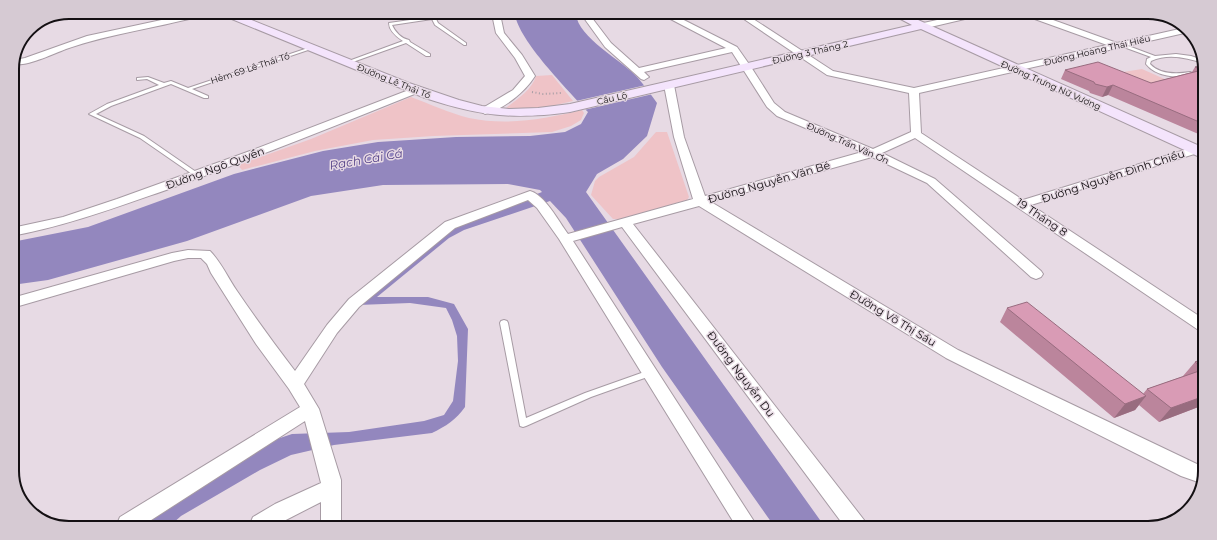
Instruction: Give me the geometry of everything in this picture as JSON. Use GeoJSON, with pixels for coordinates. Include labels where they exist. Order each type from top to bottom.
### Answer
{"type":"FeatureCollection","features":[{"type":"Feature","properties":{"kind":"main road","name":"Đường Lê Thái Tổ"},"geometry":{"type":"LineString","coordinates":[[241,19],[414,90],[466,108],[485,111],[536,113],[570,108]]}},
{"type":"Feature","properties":{"kind":"main road","name":"Đường Trưng Nữ Vương"},"geometry":{"type":"LineString","coordinates":[[907,19],[1016,69],[1198,149]]}},
{"type":"Feature","properties":{"kind":"main road","name":"Đường 3 Tháng 2"},"geometry":{"type":"LineString","coordinates":[[650,83],[668,85],[922,26]]}},
{"type":"Feature","properties":{"kind":"main road","name":"Cầu Lộ"},"geometry":{"type":"LineString","coordinates":[[570,108],[650,83]]}},
{"type":"Feature","properties":{"kind":"street"},"geometry":{"type":"LineString","coordinates":[[20,61],[41,56],[90,38],[179,19]]}},
{"type":"Feature","properties":{"kind":"street"},"geometry":{"type":"LineString","coordinates":[[485,111],[520,89],[530,76],[519,56],[505,41],[496,27],[496,19]]}},
{"type":"Feature","properties":{"kind":"street"},"geometry":{"type":"LineString","coordinates":[[590,19],[608,45],[650,83]]}},
{"type":"Feature","properties":{"kind":"street","name":"Đường Trần Văn Ơn"},"geometry":{"type":"LineString","coordinates":[[675,19],[734,49],[747,67],[770,105],[781,114],[873,153],[931,181],[1036,274]]}},
{"type":"Feature","properties":{"kind":"street"},"geometry":{"type":"LineString","coordinates":[[748,19],[830,73],[914,91],[916,134]]}},
{"type":"Feature","properties":{"kind":"street","name":"Đường 3 Tháng 2"},"geometry":{"type":"LineString","coordinates":[[922,26],[953,19]]}},
{"type":"Feature","properties":{"kind":"street"},"geometry":{"type":"LineString","coordinates":[[1044,19],[1122,45]]}},
{"type":"Feature","properties":{"kind":"street"},"geometry":{"type":"LineString","coordinates":[[1060,19],[1122,45]]}},
{"type":"Feature","properties":{"kind":"street","name":"Đường Hoàng Thái Hiếu"},"geometry":{"type":"LineString","coordinates":[[914,91],[1180,31]]}},
{"type":"Feature","properties":{"kind":"street"},"geometry":{"type":"LineString","coordinates":[[637,70],[734,49]]}},
{"type":"Feature","properties":{"kind":"street"},"geometry":{"type":"LineString","coordinates":[[25,52],[41,56]]}},
{"type":"Feature","properties":{"kind":"street"},"geometry":{"type":"LineString","coordinates":[[668,85],[679,137],[700,201]]}},
{"type":"Feature","properties":{"kind":"street","name":"Đường Ngô Quyền"},"geometry":{"type":"LineString","coordinates":[[19,231],[42,227],[84,214],[197,175],[304,136],[414,90]]}},
{"type":"Feature","properties":{"kind":"street","name":"Đường Nguyễn Văn Bé"},"geometry":{"type":"LineString","coordinates":[[570,238],[873,153],[916,134]]}},
{"type":"Feature","properties":{"kind":"street","name":"19 Tháng 8"},"geometry":{"type":"LineString","coordinates":[[916,134],[1023,204],[1198,322]]}},
{"type":"Feature","properties":{"kind":"street","name":"Đường Nguyễn Đình Chiểu"},"geometry":{"type":"LineString","coordinates":[[1023,204],[1198,151]]}},
{"type":"Feature","properties":{"kind":"street"},"geometry":{"type":"LineString","coordinates":[[295,384],[332,329],[354,303],[417,253],[439,232],[450,225],[535,200],[570,238],[650,373],[744,521]]}},
{"type":"Feature","properties":{"kind":"street","name":"Đường Võ Thị Sáu"},"geometry":{"type":"LineString","coordinates":[[700,201],[952,354],[1198,474]]}},
{"type":"Feature","properties":{"kind":"street","name":"Đường Nguyễn Du"},"geometry":{"type":"LineString","coordinates":[[622,223],[852,521]]}},
{"type":"Feature","properties":{"kind":"street"},"geometry":{"type":"LineString","coordinates":[[19,301],[172,257],[188,254],[205,254],[213,262],[218,273],[258,334],[295,384],[312,413],[331,480],[331,521]]}},
{"type":"Feature","properties":{"kind":"street"},"geometry":{"type":"LineString","coordinates":[[132,521],[312,413]]}},
{"type":"Feature","properties":{"kind":"street"},"geometry":{"type":"LineString","coordinates":[[265,521],[282,511],[331,488]]}},
{"type":"Feature","properties":{"kind":"lane"},"geometry":{"type":"LineString","coordinates":[[418,19],[390,24],[391,29],[428,55]]}},
{"type":"Feature","properties":{"kind":"lane"},"geometry":{"type":"LineString","coordinates":[[435,19],[436,24],[465,44]]}},
{"type":"Feature","properties":{"kind":"lane"},"geometry":{"type":"LineString","coordinates":[[348,62],[408,42]]}},
{"type":"Feature","properties":{"kind":"lane"},"geometry":{"type":"LineString","coordinates":[[1122,45],[1154,57],[1178,56],[1197,60]]}},
{"type":"Feature","properties":{"kind":"lane","name":"Hẻm 69 Lê Thái Tổ"},"geometry":{"type":"LineString","coordinates":[[189,89],[312,48]]}},
{"type":"Feature","properties":{"kind":"lane"},"geometry":{"type":"LineString","coordinates":[[1154,57],[1149,60],[1148,64],[1150,67],[1162,72],[1183,75],[1198,71]]}},
{"type":"Feature","properties":{"kind":"lane","name":"Hẻm 69 Lê Thái Tổ"},"geometry":{"type":"LineString","coordinates":[[139,79],[148,78],[164,84]]}},
{"type":"Feature","properties":{"kind":"lane","name":"Hẻm 69 Lê Thái Tổ"},"geometry":{"type":"LineString","coordinates":[[197,175],[142,137],[92,114],[109,105],[171,82],[206,97]]}},
{"type":"Feature","properties":{"kind":"lane"},"geometry":{"type":"LineString","coordinates":[[504,323],[523,423],[588,395],[650,373]]}},
{"type":"Feature","properties":{"kind":"path"},"geometry":{"type":"LineString","coordinates":[[536,96],[543,93],[550,96],[562,93]]}},
{"type":"Feature","properties":{"kind":"shaded area"},"geometry":{"type":"Polygon","coordinates":[[[1142,69],[1194,92],[1168,97],[1117,73],[1142,69]]]}},
{"type":"Feature","properties":{"kind":"shaded area"},"geometry":{"type":"Polygon","coordinates":[[[552,75],[573,101],[543,108],[506,108],[528,90],[536,76],[552,75]]]}},
{"type":"Feature","properties":{"kind":"shaded area"},"geometry":{"type":"Polygon","coordinates":[[[411,97],[454,114],[483,120],[512,121],[540,119],[582,110],[584,113],[581,120],[571,126],[552,132],[434,136],[373,140],[315,151],[242,170],[238,165],[311,139],[411,97]]]}},
{"type":"Feature","properties":{"kind":"shaded area"},"geometry":{"type":"Polygon","coordinates":[[[656,132],[667,132],[689,197],[687,200],[622,219],[613,219],[591,195],[595,181],[599,177],[634,157],[656,132]]]}},
{"type":"Feature","properties":{"kind":"water","name":"Rạch Cái Cá"},"geometry":{"type":"Polygon","coordinates":[[[516,19],[578,19],[584,32],[631,71],[646,87],[657,103],[647,136],[623,159],[597,174],[586,192],[821,521],[770,521],[662,367],[566,218],[550,201],[464,230],[449,238],[377,297],[428,297],[454,304],[468,329],[465,407],[458,416],[442,428],[432,433],[334,445],[291,455],[260,470],[181,516],[175,521],[143,521],[259,445],[292,434],[349,432],[424,421],[444,415],[453,401],[458,361],[457,336],[446,308],[410,303],[358,305],[447,229],[542,192],[540,190],[508,184],[383,185],[311,196],[187,241],[48,280],[19,284],[19,241],[88,227],[234,174],[323,151],[378,142],[456,137],[530,136],[565,132],[581,124],[588,112],[557,79],[534,51],[518,25],[516,19]]]}},
{"type":"Feature","properties":{"kind":"pier"},"geometry":{"type":"Polygon","coordinates":[[[646,85],[653,94],[584,110],[576,101],[646,85]]]}},
{"type":"Feature","properties":{"kind":"building"},"geometry":{"type":"Polygon","coordinates":[[[1098,62],[1151,83],[1198,71],[1198,121],[1113,85],[1107,87],[1095,84],[1094,82],[1065,70],[1098,62]]]}},
{"type":"Feature","properties":{"kind":"building"},"geometry":{"type":"Polygon","coordinates":[[[1027,302],[1146,396],[1125,404],[1007,308],[1027,302]]]}},
{"type":"Feature","properties":{"kind":"building"},"geometry":{"type":"Polygon","coordinates":[[[1198,371],[1198,398],[1171,408],[1147,389],[1198,371]]]}}]}
